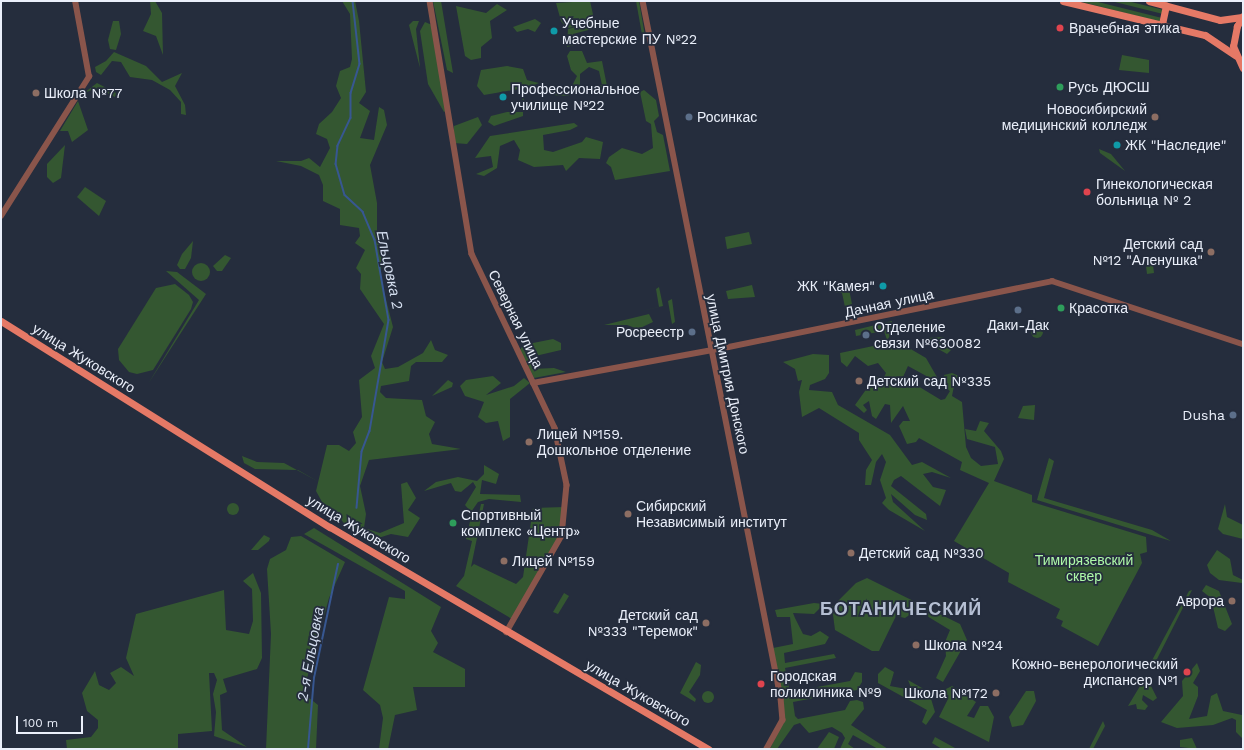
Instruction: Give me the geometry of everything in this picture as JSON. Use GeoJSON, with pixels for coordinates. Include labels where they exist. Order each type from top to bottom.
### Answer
{"type":"FeatureCollection","features":[{"type":"Feature","properties":{"kind":"main road"},"geometry":{"type":"LineString","coordinates":[[1063,1],[1211,37],[1236,56],[1243,68]]}},
{"type":"Feature","properties":{"kind":"main road"},"geometry":{"type":"LineString","coordinates":[[1149,1],[1220,20],[1243,16]]}},
{"type":"Feature","properties":{"kind":"main road"},"geometry":{"type":"LineString","coordinates":[[1162,24],[1166,5]]}},
{"type":"Feature","properties":{"kind":"main road"},"geometry":{"type":"LineString","coordinates":[[1236,56],[1234,36],[1243,16]]}},
{"type":"Feature","properties":{"kind":"main road","name":"улица Жуковского"},"geometry":{"type":"LineString","coordinates":[[1,321],[303,510],[507,632],[709,749]]}},
{"type":"Feature","properties":{"kind":"street"},"geometry":{"type":"LineString","coordinates":[[1,216],[89,77],[75,1]]}},
{"type":"Feature","properties":{"kind":"street","name":"Северная улица"},"geometry":{"type":"LineString","coordinates":[[430,1],[472,254],[555,428],[566,479],[567,507],[555,553],[507,632]]}},
{"type":"Feature","properties":{"kind":"street","name":"улица Дмитрия Донского"},"geometry":{"type":"LineString","coordinates":[[643,1],[784,712],[767,749]]}},
{"type":"Feature","properties":{"kind":"street","name":"Дачная улица"},"geometry":{"type":"LineString","coordinates":[[533,383],[712,350],[1052,281],[1243,344]]}},
{"type":"Feature","properties":{"kind":"green space"},"geometry":{"type":"Polygon","coordinates":[[[150,1],[155,1],[162,13],[163,55],[156,36],[143,31],[151,14],[150,1]]]}},
{"type":"Feature","properties":{"kind":"green space"},"geometry":{"type":"Polygon","coordinates":[[[342,1],[355,1],[359,21],[366,92],[359,103],[370,111],[360,138],[374,140],[379,107],[384,110],[387,125],[370,165],[377,203],[377,236],[383,253],[380,276],[393,327],[382,362],[385,369],[398,367],[423,353],[431,340],[435,350],[448,355],[442,362],[416,362],[411,366],[409,381],[381,386],[380,392],[386,398],[422,400],[426,416],[435,422],[429,434],[432,444],[461,449],[369,460],[360,486],[366,514],[364,528],[380,533],[404,523],[401,484],[407,482],[416,498],[408,510],[420,518],[408,537],[391,534],[375,539],[360,537],[359,530],[347,527],[335,512],[327,511],[316,491],[327,445],[339,445],[349,451],[356,443],[353,432],[362,417],[359,380],[375,368],[371,356],[384,324],[360,289],[361,274],[356,268],[365,250],[355,243],[360,236],[359,228],[340,225],[340,209],[323,201],[323,185],[319,175],[301,166],[276,161],[301,161],[309,158],[320,167],[330,148],[327,139],[316,134],[319,124],[332,112],[341,98],[336,86],[340,71],[350,67],[352,59],[350,14],[342,1]]]}},
{"type":"Feature","properties":{"kind":"green space"},"geometry":{"type":"Polygon","coordinates":[[[433,1],[441,1],[453,73],[447,70],[433,1]]]}},
{"type":"Feature","properties":{"kind":"green space"},"geometry":{"type":"Polygon","coordinates":[[[590,1],[596,28],[573,34],[574,45],[567,47],[568,29],[592,23],[568,28],[567,22],[564,25],[561,21],[556,3],[590,1]]]}},
{"type":"Feature","properties":{"kind":"green space"},"geometry":{"type":"Polygon","coordinates":[[[636,1],[639,1],[646,42],[643,40],[636,1]]]}},
{"type":"Feature","properties":{"kind":"green space"},"geometry":{"type":"Polygon","coordinates":[[[1078,1],[1094,1],[1162,18],[1161,22],[1078,1]]]}},
{"type":"Feature","properties":{"kind":"green space"},"geometry":{"type":"Polygon","coordinates":[[[1111,1],[1127,1],[1164,10],[1163,14],[1111,1]]]}},
{"type":"Feature","properties":{"kind":"green space"},"geometry":{"type":"Polygon","coordinates":[[[497,4],[507,10],[490,21],[492,38],[481,47],[481,58],[471,60],[465,56],[456,6],[486,13],[497,4]]]}},
{"type":"Feature","properties":{"kind":"green space"},"geometry":{"type":"Polygon","coordinates":[[[535,19],[541,23],[535,32],[528,29],[517,32],[513,27],[535,19]]]}},
{"type":"Feature","properties":{"kind":"green space"},"geometry":{"type":"Polygon","coordinates":[[[113,21],[119,21],[121,34],[116,50],[110,49],[108,40],[113,21]]]}},
{"type":"Feature","properties":{"kind":"green space"},"geometry":{"type":"Polygon","coordinates":[[[413,21],[419,21],[416,29],[420,68],[409,25],[413,21]]]}},
{"type":"Feature","properties":{"kind":"green space"},"geometry":{"type":"Polygon","coordinates":[[[425,22],[432,25],[447,110],[444,112],[428,84],[420,31],[425,22]]]}},
{"type":"Feature","properties":{"kind":"green space"},"geometry":{"type":"Polygon","coordinates":[[[570,51],[582,51],[587,63],[602,61],[607,86],[589,90],[602,85],[599,71],[589,67],[580,74],[580,91],[567,96],[553,95],[554,90],[558,94],[569,92],[577,76],[571,70],[567,56],[570,51]]]}},
{"type":"Feature","properties":{"kind":"green space"},"geometry":{"type":"Polygon","coordinates":[[[114,52],[146,66],[162,82],[182,73],[175,86],[185,105],[186,115],[181,114],[181,102],[170,90],[152,80],[130,77],[121,62],[112,61],[101,75],[96,72],[95,67],[106,61],[114,52]]]}},
{"type":"Feature","properties":{"kind":"green space"},"geometry":{"type":"Polygon","coordinates":[[[1122,55],[1149,60],[1149,73],[1119,70],[1122,55]]]}},
{"type":"Feature","properties":{"kind":"green space"},"geometry":{"type":"Polygon","coordinates":[[[507,66],[523,69],[527,80],[539,83],[529,87],[523,101],[519,89],[484,95],[477,86],[481,70],[507,66]]]}},
{"type":"Feature","properties":{"kind":"green space"},"geometry":{"type":"Polygon","coordinates":[[[97,83],[116,93],[115,97],[97,88],[84,93],[97,83]]]}},
{"type":"Feature","properties":{"kind":"green space"},"geometry":{"type":"Polygon","coordinates":[[[644,90],[656,100],[659,116],[654,121],[657,132],[663,135],[670,171],[615,180],[611,167],[606,163],[609,157],[622,148],[642,154],[653,148],[651,124],[646,121],[640,92],[644,90]]]}},
{"type":"Feature","properties":{"kind":"green space"},"geometry":{"type":"Polygon","coordinates":[[[78,101],[88,130],[72,142],[68,131],[60,131],[78,101]]]}},
{"type":"Feature","properties":{"kind":"green space"},"geometry":{"type":"Polygon","coordinates":[[[507,112],[523,112],[523,116],[494,126],[488,122],[491,116],[507,112]]]}},
{"type":"Feature","properties":{"kind":"green space"},"geometry":{"type":"Polygon","coordinates":[[[478,117],[482,125],[467,144],[454,143],[454,126],[478,117]]]}},
{"type":"Feature","properties":{"kind":"green space"},"geometry":{"type":"Polygon","coordinates":[[[574,123],[578,126],[570,130],[543,135],[544,150],[553,152],[582,142],[586,137],[603,142],[600,159],[579,158],[566,171],[563,165],[534,167],[518,160],[520,150],[514,140],[500,146],[497,168],[484,176],[476,174],[493,167],[491,156],[475,158],[490,136],[574,123]]]}},
{"type":"Feature","properties":{"kind":"green space"},"geometry":{"type":"Polygon","coordinates":[[[65,145],[61,178],[53,183],[47,177],[47,164],[65,145]]]}},
{"type":"Feature","properties":{"kind":"green space"},"geometry":{"type":"Polygon","coordinates":[[[1099,149],[1111,154],[1125,171],[1100,153],[1099,149]]]}},
{"type":"Feature","properties":{"kind":"green space"},"geometry":{"type":"Polygon","coordinates":[[[85,187],[106,201],[99,216],[77,197],[85,187]]]}},
{"type":"Feature","properties":{"kind":"green space"},"geometry":{"type":"Polygon","coordinates":[[[749,232],[752,244],[727,249],[725,237],[749,232]]]}},
{"type":"Feature","properties":{"kind":"green space"},"geometry":{"type":"Polygon","coordinates":[[[193,241],[191,258],[185,269],[180,269],[177,265],[182,254],[193,241]]]}},
{"type":"Feature","properties":{"kind":"green space"},"geometry":{"type":"Polygon","coordinates":[[[225,255],[231,258],[222,271],[217,271],[213,266],[225,255]]]}},
{"type":"Feature","properties":{"kind":"green space"},"geometry":{"type":"Polygon","coordinates":[[[1152,257],[1154,273],[1147,274],[1145,258],[1152,257]]]}},
{"type":"Feature","properties":{"kind":"green space"},"geometry":{"type":"Polygon","coordinates":[[[197,263],[205,263],[210,268],[208,279],[205,281],[197,281],[192,276],[192,268],[197,263]]]}},
{"type":"Feature","properties":{"kind":"green space"},"geometry":{"type":"Polygon","coordinates":[[[166,271],[177,272],[206,294],[148,384],[199,300],[166,271]]]}},
{"type":"Feature","properties":{"kind":"green space"},"geometry":{"type":"Polygon","coordinates":[[[175,284],[189,295],[193,302],[191,309],[153,370],[137,374],[129,372],[119,360],[118,349],[156,288],[175,284]]]}},
{"type":"Feature","properties":{"kind":"green space"},"geometry":{"type":"Polygon","coordinates":[[[848,284],[852,304],[845,307],[842,293],[836,293],[835,287],[848,284]]]}},
{"type":"Feature","properties":{"kind":"green space"},"geometry":{"type":"Polygon","coordinates":[[[752,285],[755,297],[728,299],[726,291],[752,285]]]}},
{"type":"Feature","properties":{"kind":"green space"},"geometry":{"type":"Polygon","coordinates":[[[659,287],[663,306],[659,307],[656,289],[659,287]]]}},
{"type":"Feature","properties":{"kind":"green space"},"geometry":{"type":"Polygon","coordinates":[[[672,299],[675,322],[672,324],[668,301],[672,299]]]}},
{"type":"Feature","properties":{"kind":"green space"},"geometry":{"type":"Polygon","coordinates":[[[649,314],[653,322],[638,329],[627,325],[604,325],[649,314]]]}},
{"type":"Feature","properties":{"kind":"green space"},"geometry":{"type":"Polygon","coordinates":[[[892,321],[893,332],[887,340],[884,331],[856,336],[855,330],[892,321]]]}},
{"type":"Feature","properties":{"kind":"green space"},"geometry":{"type":"Polygon","coordinates":[[[1035,326],[1039,326],[1043,332],[1039,338],[1035,338],[1031,334],[1031,330],[1035,326]]]}},
{"type":"Feature","properties":{"kind":"green space"},"geometry":{"type":"Polygon","coordinates":[[[943,337],[951,350],[947,354],[926,342],[927,338],[943,337]]]}},
{"type":"Feature","properties":{"kind":"green space"},"geometry":{"type":"Polygon","coordinates":[[[553,339],[561,343],[561,350],[531,357],[532,369],[554,368],[566,372],[534,378],[520,350],[523,345],[553,339]]]}},
{"type":"Feature","properties":{"kind":"green space","name":"Тимирязевский сквер"},"geometry":{"type":"Polygon","coordinates":[[[897,341],[926,358],[941,384],[908,366],[903,377],[941,400],[945,399],[950,391],[945,388],[944,375],[952,373],[959,376],[961,385],[954,386],[952,396],[962,402],[966,447],[971,458],[981,466],[998,464],[995,447],[967,439],[965,429],[976,431],[980,421],[989,423],[984,431],[1001,451],[1004,459],[994,481],[1032,495],[1032,502],[1146,537],[1147,552],[1140,554],[1142,563],[1098,646],[1061,626],[1063,621],[1056,618],[1060,609],[1008,582],[1009,573],[954,541],[989,483],[960,470],[962,462],[919,438],[916,442],[907,444],[899,426],[903,421],[910,421],[903,406],[891,423],[890,405],[885,404],[876,419],[872,416],[869,401],[863,405],[867,410],[864,413],[855,405],[875,377],[884,377],[886,373],[878,363],[868,366],[855,356],[847,367],[841,362],[840,353],[897,341]]]}},
{"type":"Feature","properties":{"kind":"green space"},"geometry":{"type":"Polygon","coordinates":[[[813,354],[829,355],[829,373],[825,379],[810,385],[809,390],[832,392],[838,405],[890,435],[912,465],[922,462],[951,478],[932,472],[923,474],[933,487],[946,490],[940,506],[901,476],[894,480],[891,486],[926,514],[927,520],[915,515],[891,494],[893,502],[925,531],[889,510],[882,503],[886,498],[880,480],[886,462],[882,454],[876,462],[871,485],[865,485],[866,470],[872,460],[859,440],[859,433],[819,408],[802,417],[799,392],[802,380],[798,381],[795,369],[783,362],[813,354]]]}},
{"type":"Feature","properties":{"kind":"green space"},"geometry":{"type":"Polygon","coordinates":[[[493,376],[501,383],[486,395],[514,386],[524,378],[530,383],[510,399],[510,437],[503,441],[498,421],[486,423],[478,417],[484,402],[465,396],[460,386],[466,380],[493,376]]]}},
{"type":"Feature","properties":{"kind":"green space"},"geometry":{"type":"Polygon","coordinates":[[[448,380],[453,383],[452,387],[432,396],[448,380]]]}},
{"type":"Feature","properties":{"kind":"green space"},"geometry":{"type":"Polygon","coordinates":[[[1035,405],[1034,420],[1018,418],[1023,406],[1035,405]]]}},
{"type":"Feature","properties":{"kind":"green space"},"geometry":{"type":"Polygon","coordinates":[[[242,456],[257,462],[284,463],[297,470],[255,469],[244,463],[242,456]]]}},
{"type":"Feature","properties":{"kind":"green space"},"geometry":{"type":"Polygon","coordinates":[[[1049,458],[1054,461],[1044,498],[1152,530],[1171,541],[1037,500],[1049,458]]]}},
{"type":"Feature","properties":{"kind":"green space"},"geometry":{"type":"Polygon","coordinates":[[[484,465],[499,474],[496,484],[482,480],[480,494],[520,495],[521,502],[489,499],[478,502],[471,512],[465,505],[476,487],[473,482],[461,492],[455,491],[451,483],[424,491],[436,482],[458,477],[477,481],[484,474],[484,465]]]}},
{"type":"Feature","properties":{"kind":"green space"},"geometry":{"type":"Polygon","coordinates":[[[231,503],[235,503],[239,509],[235,515],[231,515],[227,511],[227,507],[231,503]]]}},
{"type":"Feature","properties":{"kind":"green space"},"geometry":{"type":"Polygon","coordinates":[[[481,504],[484,504],[471,567],[474,564],[516,584],[523,577],[533,508],[564,507],[558,537],[546,564],[512,619],[456,586],[464,576],[472,541],[466,539],[471,517],[478,518],[481,504]]]}},
{"type":"Feature","properties":{"kind":"green space"},"geometry":{"type":"Polygon","coordinates":[[[1225,504],[1227,517],[1243,525],[1243,539],[1223,534],[1218,529],[1225,504]]]}},
{"type":"Feature","properties":{"kind":"green space"},"geometry":{"type":"Polygon","coordinates":[[[314,528],[441,607],[431,631],[438,643],[433,652],[465,669],[465,687],[413,687],[417,710],[395,715],[388,749],[379,749],[383,718],[380,705],[363,690],[389,597],[405,599],[405,591],[304,534],[314,528]]]}},
{"type":"Feature","properties":{"kind":"green space"},"geometry":{"type":"Polygon","coordinates":[[[264,535],[270,538],[269,541],[258,550],[251,550],[264,535]]]}},
{"type":"Feature","properties":{"kind":"green space"},"geometry":{"type":"Polygon","coordinates":[[[301,536],[345,562],[329,598],[303,693],[318,705],[316,749],[266,749],[271,634],[267,569],[270,559],[286,550],[291,537],[301,536]]]}},
{"type":"Feature","properties":{"kind":"green space"},"geometry":{"type":"Polygon","coordinates":[[[1217,550],[1230,559],[1233,575],[1243,580],[1242,583],[1219,580],[1210,573],[1207,565],[1217,550]]]}},
{"type":"Feature","properties":{"kind":"green space"},"geometry":{"type":"Polygon","coordinates":[[[253,573],[261,593],[262,658],[257,669],[223,679],[227,692],[220,695],[222,730],[247,747],[214,736],[216,712],[213,694],[217,680],[214,673],[209,673],[212,731],[178,734],[178,749],[67,749],[66,740],[91,737],[98,728],[98,720],[87,711],[82,693],[95,671],[99,685],[109,690],[116,683],[110,673],[121,667],[134,676],[126,658],[136,614],[224,590],[226,630],[249,634],[253,621],[252,589],[243,581],[253,573]]]}},
{"type":"Feature","properties":{"kind":"green space"},"geometry":{"type":"Polygon","coordinates":[[[867,578],[960,624],[967,640],[943,682],[936,678],[946,656],[945,642],[950,630],[917,610],[905,618],[896,616],[879,651],[872,651],[835,630],[832,607],[856,583],[867,578]]]}},
{"type":"Feature","properties":{"kind":"green space"},"geometry":{"type":"Polygon","coordinates":[[[1206,585],[1219,591],[1232,624],[1225,631],[1218,628],[1211,598],[1202,591],[1206,585]]]}},
{"type":"Feature","properties":{"kind":"green space"},"geometry":{"type":"Polygon","coordinates":[[[1192,590],[1153,667],[1149,666],[1189,591],[1192,590]]]}},
{"type":"Feature","properties":{"kind":"green space"},"geometry":{"type":"Polygon","coordinates":[[[564,593],[569,596],[558,614],[553,612],[564,593]]]}},
{"type":"Feature","properties":{"kind":"green space"},"geometry":{"type":"Polygon","coordinates":[[[814,603],[824,604],[814,614],[793,613],[795,618],[803,634],[811,636],[820,631],[829,637],[825,644],[784,653],[785,663],[834,654],[836,658],[785,668],[790,692],[850,681],[855,672],[862,673],[862,682],[857,690],[793,702],[795,716],[798,719],[845,710],[850,701],[857,700],[863,702],[864,709],[851,725],[888,749],[878,749],[853,735],[848,744],[855,749],[840,749],[845,738],[842,733],[832,727],[809,733],[800,723],[794,725],[777,749],[770,749],[784,720],[773,648],[793,644],[790,617],[777,617],[775,610],[814,603]]]}},
{"type":"Feature","properties":{"kind":"green space"},"geometry":{"type":"Polygon","coordinates":[[[696,662],[701,665],[700,675],[689,692],[696,699],[695,702],[680,693],[696,662]]]}},
{"type":"Feature","properties":{"kind":"green space"},"geometry":{"type":"Polygon","coordinates":[[[1197,663],[1200,671],[1193,683],[1198,687],[1198,696],[1189,719],[1207,716],[1211,696],[1217,693],[1223,711],[1242,715],[1243,739],[1236,732],[1236,720],[1232,718],[1213,725],[1177,728],[1161,722],[1183,696],[1182,681],[1197,663]]]}},
{"type":"Feature","properties":{"kind":"green space"},"geometry":{"type":"Polygon","coordinates":[[[885,667],[894,672],[890,686],[912,690],[908,680],[929,692],[935,712],[926,725],[922,722],[927,710],[878,683],[878,674],[885,667]]]}},
{"type":"Feature","properties":{"kind":"green space"},"geometry":{"type":"Polygon","coordinates":[[[1146,676],[1157,698],[1153,701],[1143,695],[1142,700],[1148,706],[1145,710],[1137,709],[1136,704],[1128,706],[1146,676]]]}},
{"type":"Feature","properties":{"kind":"green space"},"geometry":{"type":"Polygon","coordinates":[[[952,686],[976,702],[967,716],[974,718],[980,706],[988,706],[994,717],[989,742],[939,717],[948,699],[946,689],[952,686]]]}},
{"type":"Feature","properties":{"kind":"green space"},"geometry":{"type":"Polygon","coordinates":[[[706,691],[710,691],[714,697],[710,703],[706,703],[702,699],[702,695],[706,691]]]}},
{"type":"Feature","properties":{"kind":"green space"},"geometry":{"type":"Polygon","coordinates":[[[1026,691],[1034,691],[1036,701],[1023,725],[1012,727],[1009,717],[1026,691]]]}},
{"type":"Feature","properties":{"kind":"green space"},"geometry":{"type":"Polygon","coordinates":[[[1103,721],[1105,726],[1093,749],[1089,749],[1103,721]]]}},
{"type":"Feature","properties":{"kind":"green space"},"geometry":{"type":"Polygon","coordinates":[[[829,732],[839,737],[834,749],[817,749],[829,732]]]}},
{"type":"Feature","properties":{"kind":"green space"},"geometry":{"type":"Polygon","coordinates":[[[935,737],[955,748],[942,749],[932,743],[935,737]]]}},
{"type":"Feature","properties":{"kind":"green space"},"geometry":{"type":"Polygon","coordinates":[[[1192,738],[1197,749],[1180,747],[1180,740],[1192,738]]]}},
{"type":"Feature","properties":{"kind":"waterway","name":"Ельцовка 2"},"geometry":{"type":"LineString","coordinates":[[353,1],[360,64],[351,93],[351,118],[338,146],[336,164],[345,195],[363,212],[375,240],[389,320],[370,431],[362,452],[357,508]]}},
{"type":"Feature","properties":{"kind":"waterway","name":"2-я Ельцовка"},"geometry":{"type":"LineString","coordinates":[[308,749],[314,678],[338,564]]}},
{"type":"Feature","properties":{"kind":"place","name":"Врачебная этика"},"geometry":{"type":"Point","coordinates":[1060,28]}},
{"type":"Feature","properties":{"kind":"place","name":"Учебные мастерские ПУ №22"},"geometry":{"type":"Point","coordinates":[554,31]}},
{"type":"Feature","properties":{"kind":"place","name":"Русь ДЮСШ"},"geometry":{"type":"Point","coordinates":[1060,87]}},
{"type":"Feature","properties":{"kind":"place","name":"Школа №77"},"geometry":{"type":"Point","coordinates":[36,93]}},
{"type":"Feature","properties":{"kind":"place","name":"Профессиональное училище №22"},"geometry":{"type":"Point","coordinates":[503,97]}},
{"type":"Feature","properties":{"kind":"place","name":"Росинкас"},"geometry":{"type":"Point","coordinates":[689,117]}},
{"type":"Feature","properties":{"kind":"place","name":"Новосибирский медицинский колледж"},"geometry":{"type":"Point","coordinates":[1155,117]}},
{"type":"Feature","properties":{"kind":"place","name":"ЖК \"Наследие\""},"geometry":{"type":"Point","coordinates":[1117,145]}},
{"type":"Feature","properties":{"kind":"place","name":"Гинекологическая больница № 2"},"geometry":{"type":"Point","coordinates":[1087,192]}},
{"type":"Feature","properties":{"kind":"place","name":"Детский сад №12 \"Аленушка\""},"geometry":{"type":"Point","coordinates":[1211,252]}},
{"type":"Feature","properties":{"kind":"place","name":"ЖК \"Камея\""},"geometry":{"type":"Point","coordinates":[883,286]}},
{"type":"Feature","properties":{"kind":"place","name":"Красотка"},"geometry":{"type":"Point","coordinates":[1061,308]}},
{"type":"Feature","properties":{"kind":"place","name":"Даки-Дак"},"geometry":{"type":"Point","coordinates":[1018,310]}},
{"type":"Feature","properties":{"kind":"place","name":"Росреестр"},"geometry":{"type":"Point","coordinates":[692,332]}},
{"type":"Feature","properties":{"kind":"place","name":"Отделение связи №630082"},"geometry":{"type":"Point","coordinates":[866,335]}},
{"type":"Feature","properties":{"kind":"place","name":"Детский сад №335"},"geometry":{"type":"Point","coordinates":[859,381]}},
{"type":"Feature","properties":{"kind":"place","name":"Dusha"},"geometry":{"type":"Point","coordinates":[1233,415]}},
{"type":"Feature","properties":{"kind":"place","name":"Лицей №159. Дошкольное отделение"},"geometry":{"type":"Point","coordinates":[529,442]}},
{"type":"Feature","properties":{"kind":"place","name":"Сибирский Независимый институт"},"geometry":{"type":"Point","coordinates":[628,514]}},
{"type":"Feature","properties":{"kind":"place","name":"Спортивный комплекс «Центр»"},"geometry":{"type":"Point","coordinates":[453,523]}},
{"type":"Feature","properties":{"kind":"place","name":"Детский сад №330"},"geometry":{"type":"Point","coordinates":[851,553]}},
{"type":"Feature","properties":{"kind":"place","name":"Лицей №159"},"geometry":{"type":"Point","coordinates":[504,561]}},
{"type":"Feature","properties":{"kind":"place","name":"Аврора"},"geometry":{"type":"Point","coordinates":[1232,601]}},
{"type":"Feature","properties":{"kind":"place","name":"Детский сад №333 \"Теремок\""},"geometry":{"type":"Point","coordinates":[706,623]}},
{"type":"Feature","properties":{"kind":"place","name":"Школа №24"},"geometry":{"type":"Point","coordinates":[916,645]}},
{"type":"Feature","properties":{"kind":"place","name":"Кожно-венерологический диспансер №1"},"geometry":{"type":"Point","coordinates":[1187,672]}},
{"type":"Feature","properties":{"kind":"place","name":"Городская поликлиника №9"},"geometry":{"type":"Point","coordinates":[761,684]}},
{"type":"Feature","properties":{"kind":"place","name":"Школа №172"},"geometry":{"type":"Point","coordinates":[996,693]}},
{"type":"Feature","properties":{"kind":"district","name":"БОТАНИЧЕСКИЙ"},"geometry":{"type":"Point","coordinates":[901,609]}}]}
